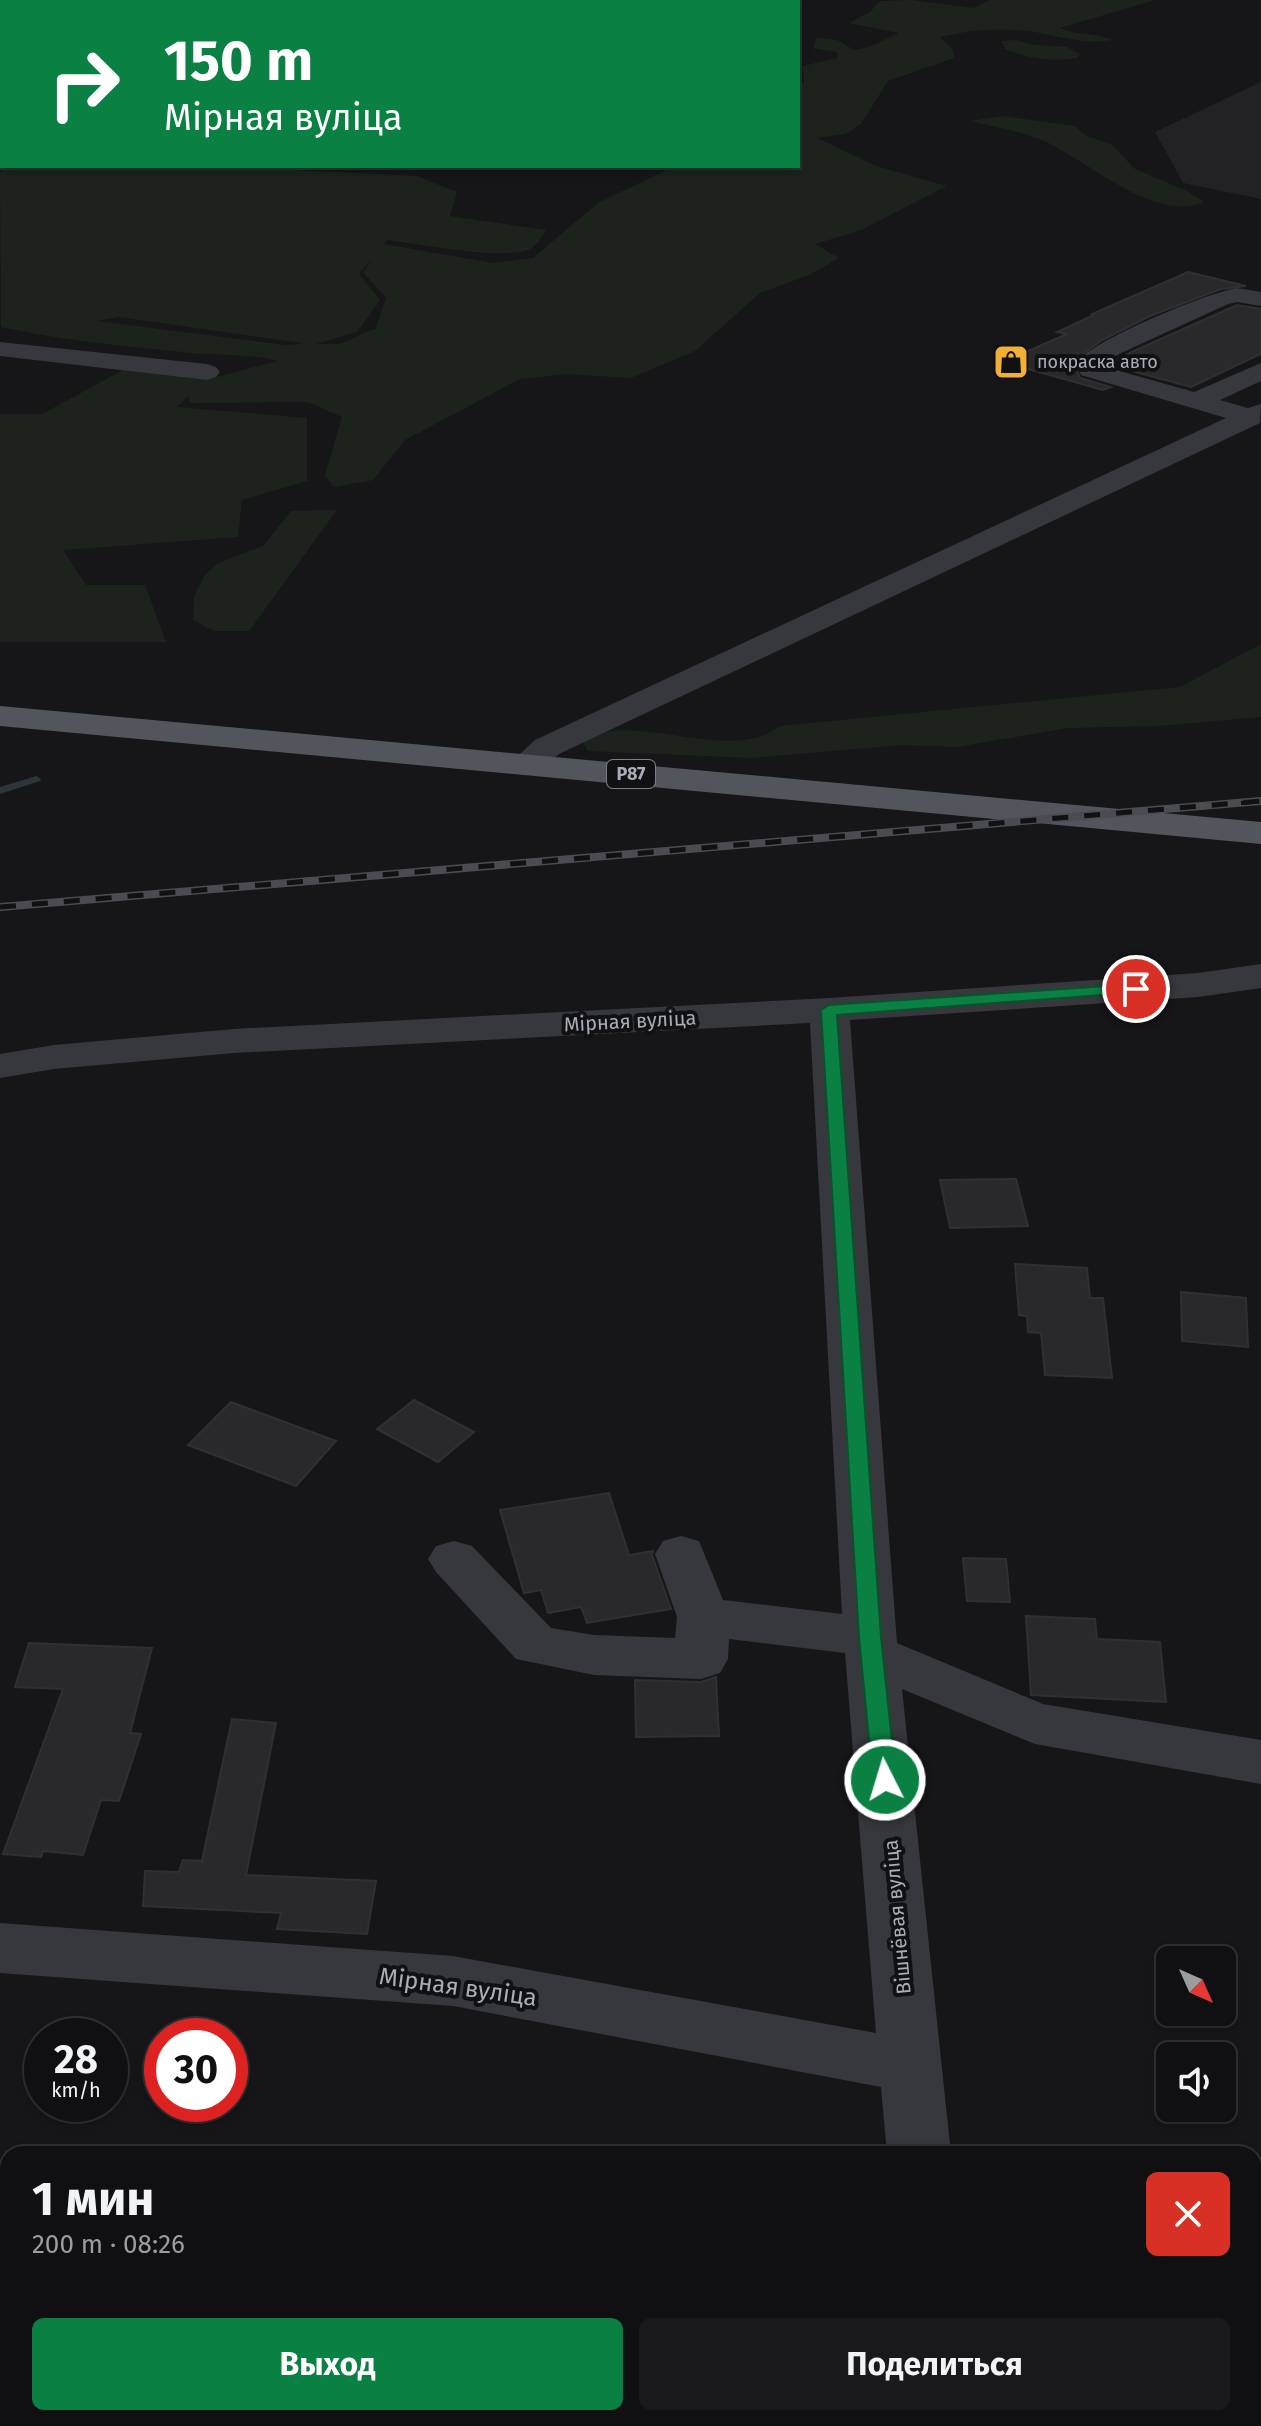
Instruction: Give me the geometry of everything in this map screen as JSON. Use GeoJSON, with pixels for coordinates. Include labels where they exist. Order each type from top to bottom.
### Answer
{"type":"FeatureCollection","features":[{"type":"Feature","properties":{"kind":"main road","name":"Р87"},"geometry":{"type":"LineString","coordinates":[[0,716],[1261,833]]}},
{"type":"Feature","properties":{"kind":"street"},"geometry":{"type":"LineString","coordinates":[[1256,415],[1090,370],[1089,363],[1110,349],[1221,298],[1237,295],[1261,299]]}},
{"type":"Feature","properties":{"kind":"street"},"geometry":{"type":"LineString","coordinates":[[0,349],[207,372]]}},
{"type":"Feature","properties":{"kind":"street"},"geometry":{"type":"LineString","coordinates":[[1198,400],[1261,371]]}},
{"type":"Feature","properties":{"kind":"street"},"geometry":{"type":"LineString","coordinates":[[525,765],[547,747],[1256,415]]}},
{"type":"Feature","properties":{"kind":"street","name":"Мірная вуліца"},"geometry":{"type":"LineString","coordinates":[[0,1066],[54,1057],[234,1041],[829,1010],[1198,985],[1261,976]]}},
{"type":"Feature","properties":{"kind":"street","name":"Вішнёвая вуліца"},"geometry":{"type":"LineString","coordinates":[[829,1010],[871,1646],[918,2146]]}},
{"type":"Feature","properties":{"kind":"street"},"geometry":{"type":"LineString","coordinates":[[454,1559],[535,1645],[594,1655],[701,1659],[703,1617],[681,1554]]}},
{"type":"Feature","properties":{"kind":"street"},"geometry":{"type":"LineString","coordinates":[[703,1617],[871,1646],[1035,1723],[1261,1762]]}},
{"type":"Feature","properties":{"kind":"street","name":"Мірная вуліца"},"geometry":{"type":"LineString","coordinates":[[0,1948],[453,1981],[912,2066]]}},
{"type":"Feature","properties":{"kind":"shaded area"},"geometry":{"type":"Polygon","coordinates":[[[912,0],[974,8],[990,0],[1155,0],[1060,28],[1112,40],[1086,41],[1005,30],[979,30],[940,37],[953,50],[954,58],[888,81],[861,124],[845,134],[817,138],[879,167],[947,186],[859,231],[815,244],[839,258],[809,275],[760,293],[695,351],[631,378],[567,374],[520,379],[405,440],[373,480],[334,487],[325,475],[342,417],[308,402],[190,403],[188,396],[177,407],[307,418],[307,481],[242,500],[238,537],[63,550],[86,585],[145,585],[166,642],[0,642],[0,414],[42,414],[123,370],[206,380],[277,361],[96,343],[1,327],[0,172],[6,168],[253,168],[417,176],[457,192],[450,216],[546,230],[531,248],[510,253],[476,252],[387,240],[384,244],[493,263],[533,258],[598,203],[671,168],[800,168],[802,66],[838,58],[837,52],[813,48],[817,38],[837,40],[854,50],[869,47],[899,33],[849,23],[870,12],[880,1],[912,0]],[[374,257],[359,274],[380,300],[357,332],[316,344],[340,344],[376,328],[386,298],[363,272],[374,257]],[[119,317],[97,321],[285,345],[302,343],[119,317]]]}},
{"type":"Feature","properties":{"kind":"shaded area"},"geometry":{"type":"Polygon","coordinates":[[[1002,41],[1067,47],[1080,54],[1077,58],[1050,60],[1005,49],[1002,41]]]}},
{"type":"Feature","properties":{"kind":"shaded area"},"geometry":{"type":"Polygon","coordinates":[[[1261,82],[1261,199],[1183,183],[1155,132],[1261,82]]]}},
{"type":"Feature","properties":{"kind":"shaded area"},"geometry":{"type":"Polygon","coordinates":[[[1002,116],[1075,126],[1085,135],[1112,145],[1135,169],[1187,191],[1204,202],[1185,206],[1164,204],[1143,197],[1042,140],[971,121],[1002,116]]]}},
{"type":"Feature","properties":{"kind":"shaded area"},"geometry":{"type":"Polygon","coordinates":[[[337,510],[249,631],[214,631],[193,620],[194,597],[204,576],[218,563],[263,546],[291,511],[337,510]]]}},
{"type":"Feature","properties":{"kind":"shaded area"},"geometry":{"type":"Polygon","coordinates":[[[1261,644],[1261,717],[1158,726],[1068,728],[957,747],[902,745],[751,758],[588,751],[582,741],[602,733],[625,730],[719,741],[742,740],[762,736],[780,726],[1180,687],[1261,644]]]}},
{"type":"Feature","properties":{"kind":"building"},"geometry":{"type":"Polygon","coordinates":[[[1188,272],[1246,286],[1221,289],[1150,316],[1102,340],[1074,361],[1080,378],[1111,387],[1103,390],[1003,362],[1067,334],[1057,332],[1092,314],[1188,272]]]}},
{"type":"Feature","properties":{"kind":"building"},"geometry":{"type":"Polygon","coordinates":[[[1237,305],[1261,309],[1261,354],[1191,387],[1109,365],[1120,357],[1237,305]]]}},
{"type":"Feature","properties":{"kind":"building"},"geometry":{"type":"Polygon","coordinates":[[[1016,1179],[1028,1226],[950,1228],[940,1180],[1016,1179]]]}},
{"type":"Feature","properties":{"kind":"building"},"geometry":{"type":"Polygon","coordinates":[[[1015,1264],[1087,1268],[1090,1298],[1103,1298],[1112,1378],[1045,1375],[1041,1333],[1028,1332],[1027,1316],[1019,1315],[1015,1264]]]}},
{"type":"Feature","properties":{"kind":"building"},"geometry":{"type":"Polygon","coordinates":[[[1181,1292],[1246,1298],[1248,1347],[1182,1341],[1181,1292]]]}},
{"type":"Feature","properties":{"kind":"building"},"geometry":{"type":"Polygon","coordinates":[[[414,1400],[474,1432],[438,1462],[377,1429],[414,1400]]]}},
{"type":"Feature","properties":{"kind":"building"},"geometry":{"type":"Polygon","coordinates":[[[231,1402],[336,1441],[296,1486],[188,1445],[231,1402]]]}},
{"type":"Feature","properties":{"kind":"building"},"geometry":{"type":"Polygon","coordinates":[[[609,1493],[629,1555],[653,1551],[671,1609],[587,1623],[581,1607],[548,1613],[541,1590],[524,1593],[500,1510],[609,1493]]]}},
{"type":"Feature","properties":{"kind":"building"},"geometry":{"type":"Polygon","coordinates":[[[963,1558],[1006,1559],[1010,1602],[967,1601],[963,1558]]]}},
{"type":"Feature","properties":{"kind":"building"},"geometry":{"type":"Polygon","coordinates":[[[1026,1616],[1095,1619],[1097,1639],[1160,1642],[1166,1702],[1031,1695],[1026,1616]]]}},
{"type":"Feature","properties":{"kind":"building"},"geometry":{"type":"Polygon","coordinates":[[[29,1643],[152,1648],[130,1733],[141,1734],[119,1801],[101,1800],[83,1855],[43,1851],[41,1857],[3,1854],[63,1689],[15,1687],[29,1643]]]}},
{"type":"Feature","properties":{"kind":"building"},"geometry":{"type":"Polygon","coordinates":[[[716,1677],[719,1736],[636,1737],[635,1680],[701,1682],[716,1677]]]}},
{"type":"Feature","properties":{"kind":"building"},"geometry":{"type":"Polygon","coordinates":[[[232,1719],[276,1723],[246,1875],[376,1881],[367,1934],[277,1929],[281,1913],[143,1906],[145,1871],[179,1872],[183,1860],[202,1861],[232,1719]]]}},
{"type":"Feature","properties":{"kind":"waterway"},"geometry":{"type":"LineString","coordinates":[[0,791],[36,779]]}},
{"type":"Feature","properties":{"kind":"railway"},"geometry":{"type":"LineString","coordinates":[[0,907],[1261,801],[1241,803]]}},
{"type":"Feature","properties":{"kind":"place","name":"покраска авто"},"geometry":{"type":"Point","coordinates":[1011,362]}},
{"type":"Feature","properties":{"kind":"route"},"geometry":{"type":"LineString","coordinates":[[885,1780],[870,1637],[829,1010],[1136,989]]}}]}
